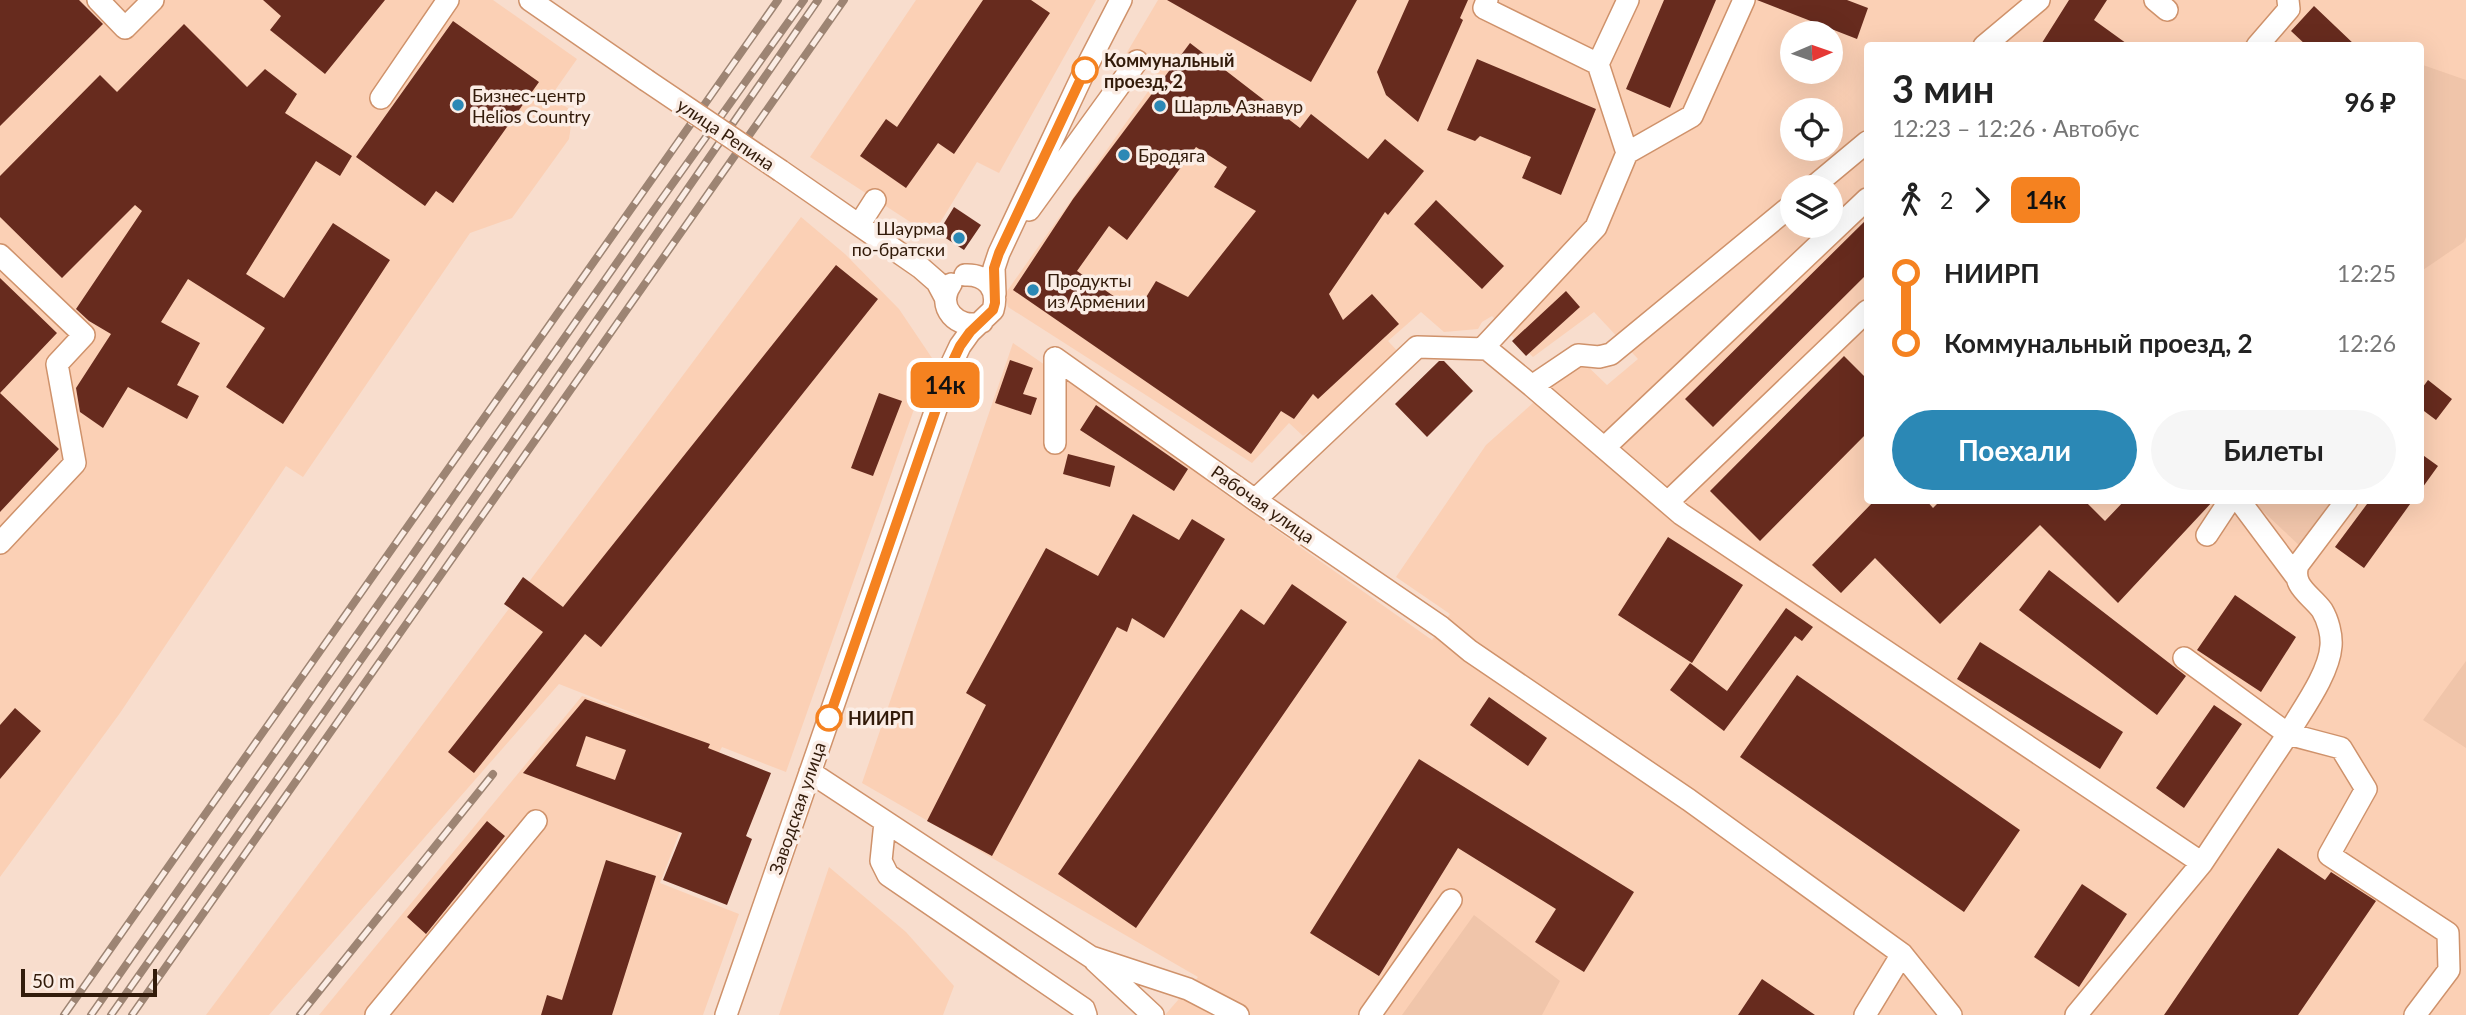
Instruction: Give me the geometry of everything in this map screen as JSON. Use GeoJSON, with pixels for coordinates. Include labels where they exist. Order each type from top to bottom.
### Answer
{"type":"FeatureCollection","features":[{"type":"Feature","properties":{"kind":"street"},"geometry":{"type":"LineString","coordinates":[[98,0],[125,28],[153,0]]}},
{"type":"Feature","properties":{"kind":"street"},"geometry":{"type":"LineString","coordinates":[[381,98],[448,0]]}},
{"type":"Feature","properties":{"kind":"street","name":"улица Репина"},"geometry":{"type":"LineString","coordinates":[[530,0],[558,9],[646,80],[921,268],[937,282],[947,304]]}},
{"type":"Feature","properties":{"kind":"street"},"geometry":{"type":"LineString","coordinates":[[1121,0],[1003,244],[994,268],[993,310],[982,322],[967,325],[953,318],[947,304],[947,289],[962,276],[988,264],[1003,244],[1019,224],[1137,61]]}},
{"type":"Feature","properties":{"kind":"street"},"geometry":{"type":"LineString","coordinates":[[1487,0],[1483,8],[1598,64]]}},
{"type":"Feature","properties":{"kind":"street"},"geometry":{"type":"LineString","coordinates":[[1627,153],[1598,64],[1628,0]]}},
{"type":"Feature","properties":{"kind":"street"},"geometry":{"type":"LineString","coordinates":[[1482,349],[1596,227],[1627,153],[1692,116],[1744,0]]}},
{"type":"Feature","properties":{"kind":"street"},"geometry":{"type":"LineString","coordinates":[[1989,42],[2039,0]]}},
{"type":"Feature","properties":{"kind":"street"},"geometry":{"type":"LineString","coordinates":[[2260,42],[2289,9],[2288,0]]}},
{"type":"Feature","properties":{"kind":"street"},"geometry":{"type":"LineString","coordinates":[[1827,175],[1864,144]]}},
{"type":"Feature","properties":{"kind":"street"},"geometry":{"type":"LineString","coordinates":[[859,225],[875,200]]}},
{"type":"Feature","properties":{"kind":"street"},"geometry":{"type":"LineString","coordinates":[[1604,448],[1864,202]]}},
{"type":"Feature","properties":{"kind":"street"},"geometry":{"type":"LineString","coordinates":[[1532,386],[1578,355],[1599,357],[1611,354],[1780,215]]}},
{"type":"Feature","properties":{"kind":"street"},"geometry":{"type":"LineString","coordinates":[[0,256],[84,335],[57,364],[75,463],[0,543]]}},
{"type":"Feature","properties":{"kind":"street","name":"улица Репина"},"geometry":{"type":"LineString","coordinates":[[921,268],[938,276],[962,276]]}},
{"type":"Feature","properties":{"kind":"street"},"geometry":{"type":"LineString","coordinates":[[962,276],[973,275],[987,281],[995,295]]}},
{"type":"Feature","properties":{"kind":"street","name":"Заводская улица"},"geometry":{"type":"LineString","coordinates":[[947,304],[956,334],[952,363]]}},
{"type":"Feature","properties":{"kind":"street"},"geometry":{"type":"LineString","coordinates":[[1668,502],[1864,314]]}},
{"type":"Feature","properties":{"kind":"street","name":"Заводская улица"},"geometry":{"type":"LineString","coordinates":[[726,1015],[952,363],[970,332],[982,322]]}},
{"type":"Feature","properties":{"kind":"street"},"geometry":{"type":"LineString","coordinates":[[1255,500],[1417,347],[1487,349],[1681,514],[2202,863]]}},
{"type":"Feature","properties":{"kind":"street","name":"Рабочая улица"},"geometry":{"type":"LineString","coordinates":[[1055,443],[1055,358],[1255,500],[1441,627],[1470,651],[1689,800],[1902,954],[1951,1015]]}},
{"type":"Feature","properties":{"kind":"street"},"geometry":{"type":"LineString","coordinates":[[2207,535],[2227,504]]}},
{"type":"Feature","properties":{"kind":"street"},"geometry":{"type":"LineString","coordinates":[[2076,1015],[2202,863],[2288,734],[2327,665],[2331,647],[2330,631],[2323,611],[2298,585],[2295,575],[2242,504]]}},
{"type":"Feature","properties":{"kind":"street"},"geometry":{"type":"LineString","coordinates":[[2295,575],[2298,565],[2344,504]]}},
{"type":"Feature","properties":{"kind":"street"},"geometry":{"type":"LineString","coordinates":[[2183,658],[2288,734],[2341,748],[2366,789],[2329,855],[2448,933],[2449,970],[2416,1015]]}},
{"type":"Feature","properties":{"kind":"street"},"geometry":{"type":"LineString","coordinates":[[810,772],[1091,957],[1153,1015]]}},
{"type":"Feature","properties":{"kind":"street"},"geometry":{"type":"LineString","coordinates":[[376,1015],[536,821]]}},
{"type":"Feature","properties":{"kind":"street"},"geometry":{"type":"LineString","coordinates":[[885,822],[881,861],[888,875],[1084,1009],[1086,1015]]}},
{"type":"Feature","properties":{"kind":"street"},"geometry":{"type":"LineString","coordinates":[[1370,1015],[1451,900]]}},
{"type":"Feature","properties":{"kind":"street"},"geometry":{"type":"LineString","coordinates":[[1865,1015],[1902,954]]}},
{"type":"Feature","properties":{"kind":"street"},"geometry":{"type":"LineString","coordinates":[[1091,957],[1188,989],[1238,1015]]}},
{"type":"Feature","properties":{"kind":"shaded area"},"geometry":{"type":"Polygon","coordinates":[[[0,0],[493,0],[577,59],[551,96],[573,112],[569,139],[512,218],[470,233],[303,477],[286,466],[120,713],[0,877],[0,0]]]}},
{"type":"Feature","properties":{"kind":"shaded area"},"geometry":{"type":"Polygon","coordinates":[[[916,0],[1096,0],[999,173],[977,162],[932,236],[810,157],[916,0]]]}},
{"type":"Feature","properties":{"kind":"shaded area"},"geometry":{"type":"Polygon","coordinates":[[[1158,0],[2466,0],[2466,1015],[1165,1015],[1198,977],[862,783],[1013,343],[1212,480],[1210,483],[1218,489],[1432,640],[1450,614],[1396,577],[1486,445],[1581,360],[1607,385],[1638,359],[1594,312],[1533,357],[1492,316],[1482,322],[1478,329],[1444,332],[1421,312],[1388,341],[1403,357],[1303,436],[1289,423],[1252,463],[1008,307],[1005,294],[1159,76],[1126,54],[1158,0]]]}},
{"type":"Feature","properties":{"kind":"shaded area"},"geometry":{"type":"Polygon","coordinates":[[[2424,65],[2466,80],[2464,242],[2424,269],[2424,65]]]}},
{"type":"Feature","properties":{"kind":"shaded area"},"geometry":{"type":"Polygon","coordinates":[[[801,217],[845,254],[899,309],[932,358],[786,772],[722,747],[687,813],[660,883],[739,914],[703,1015],[319,1015],[582,696],[658,723],[559,684],[269,1015],[206,1015],[801,217]]]}},
{"type":"Feature","properties":{"kind":"shaded area"},"geometry":{"type":"Polygon","coordinates":[[[2255,504],[2336,504],[2301,547],[2255,504]]]}},
{"type":"Feature","properties":{"kind":"shaded area"},"geometry":{"type":"Polygon","coordinates":[[[2466,661],[2466,748],[2423,720],[2466,661]]]}},
{"type":"Feature","properties":{"kind":"shaded area"},"geometry":{"type":"Polygon","coordinates":[[[829,867],[906,932],[954,986],[943,1015],[779,1015],[829,867]]]}},
{"type":"Feature","properties":{"kind":"shaded area"},"geometry":{"type":"Polygon","coordinates":[[[1474,915],[1560,981],[1542,1015],[1402,1015],[1474,915]]]}},
{"type":"Feature","properties":{"kind":"building"},"geometry":{"type":"Polygon","coordinates":[[[0,0],[79,0],[103,24],[0,126],[0,0]]]}},
{"type":"Feature","properties":{"kind":"building"},"geometry":{"type":"Polygon","coordinates":[[[263,0],[385,0],[325,74],[270,30],[281,16],[263,0]]]}},
{"type":"Feature","properties":{"kind":"building"},"geometry":{"type":"Polygon","coordinates":[[[983,0],[1031,0],[1050,13],[954,154],[938,143],[906,188],[860,156],[886,119],[897,127],[983,0]]]}},
{"type":"Feature","properties":{"kind":"building"},"geometry":{"type":"Polygon","coordinates":[[[1167,0],[1357,0],[1311,82],[1167,0]]]}},
{"type":"Feature","properties":{"kind":"building"},"geometry":{"type":"Polygon","coordinates":[[[1409,0],[1468,0],[1460,18],[1463,20],[1418,122],[1386,95],[1377,72],[1409,0]]]}},
{"type":"Feature","properties":{"kind":"building"},"geometry":{"type":"Polygon","coordinates":[[[1664,0],[1716,0],[1670,108],[1626,89],[1664,0]]]}},
{"type":"Feature","properties":{"kind":"building"},"geometry":{"type":"Polygon","coordinates":[[[1757,0],[1847,0],[1868,8],[1857,39],[1843,34],[1843,21],[1811,21],[1757,0]]]}},
{"type":"Feature","properties":{"kind":"building"},"geometry":{"type":"Polygon","coordinates":[[[2069,0],[2107,0],[2094,20],[2124,42],[2043,42],[2069,0]]]}},
{"type":"Feature","properties":{"kind":"building"},"geometry":{"type":"Polygon","coordinates":[[[2314,6],[2352,42],[2303,42],[2291,31],[2314,6]]]}},
{"type":"Feature","properties":{"kind":"building","name":"Бизнес-центр Helios Country"},"geometry":{"type":"Polygon","coordinates":[[[453,21],[539,82],[453,203],[436,191],[425,206],[356,157],[453,21]]]}},
{"type":"Feature","properties":{"kind":"building"},"geometry":{"type":"Polygon","coordinates":[[[184,24],[247,87],[265,69],[297,94],[285,113],[352,156],[340,176],[316,161],[246,274],[284,298],[333,223],[390,260],[283,424],[226,387],[265,328],[188,279],[161,322],[200,343],[177,385],[199,396],[187,419],[128,387],[103,428],[80,412],[76,388],[111,334],[89,321],[76,309],[142,211],[135,205],[62,278],[0,217],[0,176],[100,75],[117,92],[184,24]]]}},
{"type":"Feature","properties":{"kind":"building"},"geometry":{"type":"Polygon","coordinates":[[[1190,43],[1300,128],[1311,114],[1368,159],[1385,139],[1424,171],[1388,215],[1385,212],[1329,294],[1343,320],[1372,294],[1399,324],[1318,399],[1313,394],[1294,419],[1281,411],[1251,454],[1013,290],[1073,199],[1190,43]],[[1196,147],[1127,240],[1109,226],[1077,271],[1137,312],[1156,281],[1188,297],[1256,211],[1214,187],[1227,167],[1196,147]]]}},
{"type":"Feature","properties":{"kind":"building"},"geometry":{"type":"Polygon","coordinates":[[[1477,59],[1596,109],[1561,195],[1522,178],[1531,157],[1480,136],[1475,141],[1447,130],[1477,59]]]}},
{"type":"Feature","properties":{"kind":"building"},"geometry":{"type":"Polygon","coordinates":[[[1436,200],[1504,266],[1482,289],[1414,224],[1436,200]]]}},
{"type":"Feature","properties":{"kind":"building"},"geometry":{"type":"Polygon","coordinates":[[[954,207],[981,225],[964,250],[938,233],[954,207]]]}},
{"type":"Feature","properties":{"kind":"building"},"geometry":{"type":"Polygon","coordinates":[[[1864,222],[1864,277],[1713,427],[1685,399],[1864,222]]]}},
{"type":"Feature","properties":{"kind":"building"},"geometry":{"type":"Polygon","coordinates":[[[836,265],[878,299],[601,647],[585,634],[474,773],[448,752],[543,632],[504,604],[523,577],[563,607],[836,265]]]}},
{"type":"Feature","properties":{"kind":"building"},"geometry":{"type":"Polygon","coordinates":[[[0,278],[57,333],[0,393],[0,278]]]}},
{"type":"Feature","properties":{"kind":"building"},"geometry":{"type":"Polygon","coordinates":[[[1566,291],[1580,307],[1526,356],[1512,341],[1566,291]]]}},
{"type":"Feature","properties":{"kind":"building"},"geometry":{"type":"Polygon","coordinates":[[[1844,356],[1864,376],[1864,436],[1760,541],[1710,491],[1844,356]]]}},
{"type":"Feature","properties":{"kind":"building"},"geometry":{"type":"Polygon","coordinates":[[[1010,360],[1033,368],[1023,394],[1037,398],[1031,415],[995,403],[1010,360]]]}},
{"type":"Feature","properties":{"kind":"building"},"geometry":{"type":"Polygon","coordinates":[[[1439,361],[1444,361],[1473,391],[1427,437],[1395,404],[1439,361]]]}},
{"type":"Feature","properties":{"kind":"building"},"geometry":{"type":"Polygon","coordinates":[[[2428,380],[2452,399],[2436,420],[2424,411],[2424,386],[2428,380]]]}},
{"type":"Feature","properties":{"kind":"building"},"geometry":{"type":"Polygon","coordinates":[[[0,393],[59,449],[0,512],[0,393]]]}},
{"type":"Feature","properties":{"kind":"building"},"geometry":{"type":"Polygon","coordinates":[[[879,393],[902,401],[873,476],[851,468],[879,393]]]}},
{"type":"Feature","properties":{"kind":"building"},"geometry":{"type":"Polygon","coordinates":[[[1096,405],[1188,469],[1174,491],[1080,430],[1096,405]]]}},
{"type":"Feature","properties":{"kind":"building"},"geometry":{"type":"Polygon","coordinates":[[[1068,454],[1115,466],[1110,487],[1063,474],[1068,454]]]}},
{"type":"Feature","properties":{"kind":"building"},"geometry":{"type":"Polygon","coordinates":[[[2424,456],[2438,466],[2424,485],[2424,456]]]}},
{"type":"Feature","properties":{"kind":"building"},"geometry":{"type":"Polygon","coordinates":[[[1871,504],[1930,504],[1933,508],[1937,504],[2088,504],[2105,521],[2121,504],[2210,504],[2118,603],[2040,525],[1940,624],[1875,558],[1841,593],[1812,565],[1871,504]]]}},
{"type":"Feature","properties":{"kind":"building"},"geometry":{"type":"Polygon","coordinates":[[[2367,504],[2410,504],[2364,568],[2335,547],[2367,504]]]}},
{"type":"Feature","properties":{"kind":"building"},"geometry":{"type":"Polygon","coordinates":[[[1133,514],[1179,540],[1192,519],[1225,539],[1164,638],[1132,618],[1127,632],[1117,627],[992,856],[927,821],[986,705],[966,693],[1046,548],[1098,576],[1133,514]]]}},
{"type":"Feature","properties":{"kind":"building"},"geometry":{"type":"Polygon","coordinates":[[[1668,537],[1743,585],[1692,663],[1618,615],[1668,537]]]}},
{"type":"Feature","properties":{"kind":"building"},"geometry":{"type":"Polygon","coordinates":[[[2049,570],[2186,676],[2157,715],[2019,610],[2049,570]]]}},
{"type":"Feature","properties":{"kind":"building"},"geometry":{"type":"Polygon","coordinates":[[[1292,584],[1347,622],[1136,928],[1058,874],[1241,609],[1264,625],[1292,584]]]}},
{"type":"Feature","properties":{"kind":"building"},"geometry":{"type":"Polygon","coordinates":[[[2235,595],[2296,637],[2261,692],[2197,650],[2235,595]]]}},
{"type":"Feature","properties":{"kind":"building"},"geometry":{"type":"Polygon","coordinates":[[[1786,608],[1813,627],[1802,641],[1795,636],[1724,731],[1670,690],[1690,663],[1727,691],[1786,608]]]}},
{"type":"Feature","properties":{"kind":"building"},"geometry":{"type":"Polygon","coordinates":[[[1980,642],[2123,732],[2100,769],[1957,679],[1980,642]]]}},
{"type":"Feature","properties":{"kind":"building"},"geometry":{"type":"Polygon","coordinates":[[[1797,675],[2020,830],[1964,912],[1740,757],[1797,675]]]}},
{"type":"Feature","properties":{"kind":"building"},"geometry":{"type":"Polygon","coordinates":[[[1489,697],[1547,738],[1528,766],[1470,725],[1489,697]]]}},
{"type":"Feature","properties":{"kind":"building"},"geometry":{"type":"Polygon","coordinates":[[[585,699],[710,744],[708,748],[771,773],[746,836],[752,839],[727,905],[663,880],[682,833],[523,773],[585,699]],[[586,736],[576,766],[615,780],[626,750],[586,736]]]}},
{"type":"Feature","properties":{"kind":"building"},"geometry":{"type":"Polygon","coordinates":[[[2214,705],[2242,724],[2184,808],[2156,788],[2214,705]]]}},
{"type":"Feature","properties":{"kind":"building"},"geometry":{"type":"Polygon","coordinates":[[[15,708],[41,731],[0,779],[0,725],[15,708]]]}},
{"type":"Feature","properties":{"kind":"building"},"geometry":{"type":"Polygon","coordinates":[[[1419,759],[1634,892],[1584,972],[1535,942],[1556,909],[1458,848],[1379,976],[1310,933],[1419,759]]]}},
{"type":"Feature","properties":{"kind":"building"},"geometry":{"type":"Polygon","coordinates":[[[487,821],[505,836],[426,934],[407,917],[487,821]]]}},
{"type":"Feature","properties":{"kind":"building"},"geometry":{"type":"Polygon","coordinates":[[[2278,848],[2325,880],[2331,872],[2376,901],[2298,1015],[2164,1015],[2278,848]]]}},
{"type":"Feature","properties":{"kind":"building"},"geometry":{"type":"Polygon","coordinates":[[[606,860],[656,876],[612,1015],[541,1015],[547,995],[562,1000],[606,860]]]}},
{"type":"Feature","properties":{"kind":"building"},"geometry":{"type":"Polygon","coordinates":[[[2082,884],[2127,914],[2079,987],[2034,957],[2082,884]]]}},
{"type":"Feature","properties":{"kind":"building"},"geometry":{"type":"Polygon","coordinates":[[[1762,979],[1815,1015],[1738,1015],[1762,979]]]}},
{"type":"Feature","properties":{"kind":"railway"},"geometry":{"type":"LineString","coordinates":[[64,1015],[778,0]]}},
{"type":"Feature","properties":{"kind":"railway"},"geometry":{"type":"LineString","coordinates":[[91,1015],[651,214],[804,0]]}},
{"type":"Feature","properties":{"kind":"railway"},"geometry":{"type":"LineString","coordinates":[[111,1015],[420,576],[818,0]]}},
{"type":"Feature","properties":{"kind":"railway"},"geometry":{"type":"LineString","coordinates":[[132,1015],[844,0]]}},
{"type":"Feature","properties":{"kind":"railway"},"geometry":{"type":"LineString","coordinates":[[300,1015],[493,774]]}},
{"type":"Feature","properties":{"kind":"bus line","name":"14к"},"geometry":{"type":"LineString","coordinates":[[829,718],[952,363],[970,332],[989,317],[993,310],[994,268],[999,253],[1085,70]]}},
{"type":"Feature","properties":{"kind":"place","name":"Коммунальный проезд, 2"},"geometry":{"type":"Point","coordinates":[1085,70]}},
{"type":"Feature","properties":{"kind":"place","name":"Бизнес-центр Helios Country"},"geometry":{"type":"Point","coordinates":[458,105]}},
{"type":"Feature","properties":{"kind":"place","name":"Шарль Азнавур"},"geometry":{"type":"Point","coordinates":[1160,106]}},
{"type":"Feature","properties":{"kind":"place","name":"Бродяга"},"geometry":{"type":"Point","coordinates":[1124,155]}},
{"type":"Feature","properties":{"kind":"place","name":"Шаурма по-братски"},"geometry":{"type":"Point","coordinates":[959,238]}},
{"type":"Feature","properties":{"kind":"place","name":"Продукты из Армении"},"geometry":{"type":"Point","coordinates":[1033,290]}},
{"type":"Feature","properties":{"kind":"place","name":"НИИРП"},"geometry":{"type":"Point","coordinates":[829,718]}}]}
